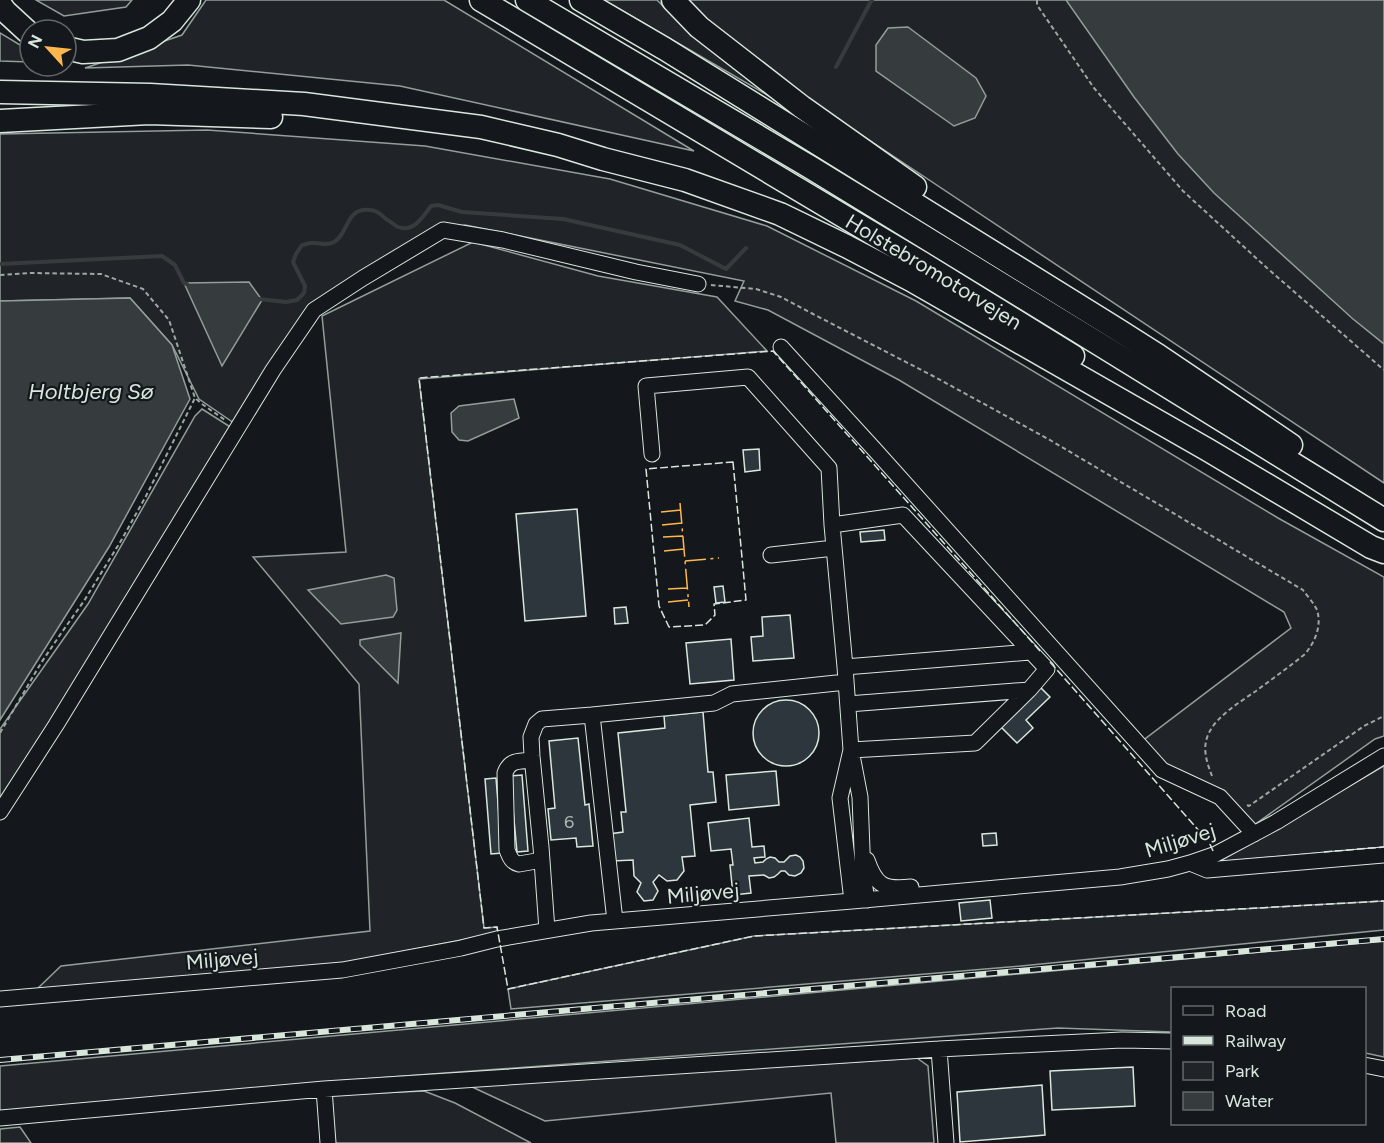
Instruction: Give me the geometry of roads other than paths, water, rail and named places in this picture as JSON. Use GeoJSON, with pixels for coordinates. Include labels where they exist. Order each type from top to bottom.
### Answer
{"type":"FeatureCollection","features":[{"type":"Feature","properties":{"kind":"highway"},"geometry":{"type":"LineString","coordinates":[[78,51],[118,51],[149,38],[171,21],[189,0]]}},
{"type":"Feature","properties":{"kind":"highway","name":"Holstebromotorvejen"},"geometry":{"type":"LineString","coordinates":[[481,0],[922,263],[1384,547]]}},
{"type":"Feature","properties":{"kind":"highway","name":"Holstebromotorvejen"},"geometry":{"type":"LineString","coordinates":[[527,0],[830,180],[1384,520]]}},
{"type":"Feature","properties":{"kind":"highway"},"geometry":{"type":"LineString","coordinates":[[581,0],[666,49],[1160,356],[1384,510]]}},
{"type":"Feature","properties":{"kind":"highway"},"geometry":{"type":"LineString","coordinates":[[673,0],[699,27],[801,107],[1115,328]]}},
{"type":"Feature","properties":{"kind":"highway"},"geometry":{"type":"LineString","coordinates":[[0,4],[18,23]]}},
{"type":"Feature","properties":{"kind":"highway"},"geometry":{"type":"LineString","coordinates":[[0,92],[150,95],[304,104],[481,127],[558,145],[685,180],[780,214],[911,280],[1208,450],[1371,547],[1384,552]]}},
{"type":"Feature","properties":{"kind":"highway"},"geometry":{"type":"LineString","coordinates":[[0,121],[149,113],[297,117],[483,137],[603,159]]}},
{"type":"Feature","properties":{"kind":"street"},"geometry":{"type":"LineString","coordinates":[[0,812],[273,370],[315,310],[443,230],[503,240],[625,270],[698,284]]}},
{"type":"Feature","properties":{"kind":"street"},"geometry":{"type":"LineString","coordinates":[[781,347],[1162,770],[1220,798],[1254,834]]}},
{"type":"Feature","properties":{"kind":"street"},"geometry":{"type":"LineString","coordinates":[[652,454],[646,386],[748,377],[829,468],[851,750],[860,797],[863,876],[859,901]]}},
{"type":"Feature","properties":{"kind":"street"},"geometry":{"type":"LineString","coordinates":[[832,525],[903,515],[1047,669],[975,743],[851,750]]}},
{"type":"Feature","properties":{"kind":"street"},"geometry":{"type":"LineString","coordinates":[[771,555],[834,548]]}},
{"type":"Feature","properties":{"kind":"street"},"geometry":{"type":"LineString","coordinates":[[547,930],[531,736],[536,724],[542,719],[714,703],[732,694],[846,675],[1030,652]]}},
{"type":"Feature","properties":{"kind":"street"},"geometry":{"type":"LineString","coordinates":[[848,704],[1029,690]]}},
{"type":"Feature","properties":{"kind":"street"},"geometry":{"type":"LineString","coordinates":[[592,715],[615,921]]}},
{"type":"Feature","properties":{"kind":"street"},"geometry":{"type":"LineString","coordinates":[[851,750],[840,798],[859,901]]}},
{"type":"Feature","properties":{"kind":"street","name":"Miljøvej"},"geometry":{"type":"LineString","coordinates":[[0,999],[342,970],[591,923],[1003,888],[1120,877],[1168,869],[1216,854],[1276,822],[1384,756]]}},
{"type":"Feature","properties":{"kind":"street"},"geometry":{"type":"LineString","coordinates":[[532,760],[513,762],[505,773],[507,850],[512,861],[519,864],[542,860]]}},
{"type":"Feature","properties":{"kind":"street"},"geometry":{"type":"LineString","coordinates":[[862,845],[873,876],[882,885],[902,888],[980,881],[1003,888]]}},
{"type":"Feature","properties":{"kind":"street"},"geometry":{"type":"LineString","coordinates":[[1190,863],[1207,870],[1384,855]]}},
{"type":"Feature","properties":{"kind":"street"},"geometry":{"type":"LineString","coordinates":[[0,1118],[324,1089],[939,1049],[1122,1040],[1171,1041]]}},
{"type":"Feature","properties":{"kind":"street"},"geometry":{"type":"LineString","coordinates":[[939,1049],[946,1143]]}},
{"type":"Feature","properties":{"kind":"street"},"geometry":{"type":"LineString","coordinates":[[1366,1065],[1384,1070]]}},
{"type":"Feature","properties":{"kind":"street"},"geometry":{"type":"LineString","coordinates":[[324,1089],[328,1143]]}},
{"type":"Feature","properties":{"kind":"water"},"geometry":{"type":"Polygon","coordinates":[[[1066,0],[1384,0],[1384,344],[1353,319],[1214,193],[1178,154],[1134,97],[1066,0]]]}},
{"type":"Feature","properties":{"kind":"water"},"geometry":{"type":"Polygon","coordinates":[[[908,27],[976,78],[986,96],[975,118],[954,126],[876,71],[876,45],[888,28],[908,27]]]}},
{"type":"Feature","properties":{"kind":"water"},"geometry":{"type":"Polygon","coordinates":[[[249,282],[262,300],[222,366],[184,283],[249,282]]]}},
{"type":"Feature","properties":{"kind":"water","name":"Holtbjerg Sø"},"geometry":{"type":"Polygon","coordinates":[[[130,298],[172,345],[190,399],[109,547],[0,720],[0,301],[130,298]]]}},
{"type":"Feature","properties":{"kind":"water"},"geometry":{"type":"Polygon","coordinates":[[[514,399],[519,418],[468,441],[459,440],[452,432],[451,413],[459,406],[514,399]]]}},
{"type":"Feature","properties":{"kind":"water"},"geometry":{"type":"Polygon","coordinates":[[[386,575],[394,578],[397,610],[393,617],[341,624],[308,590],[386,575]]]}},
{"type":"Feature","properties":{"kind":"water"},"geometry":{"type":"Polygon","coordinates":[[[401,633],[398,683],[360,645],[360,640],[401,633]]]}},
{"type":"Feature","properties":{"kind":"waterway"},"geometry":{"type":"LineString","coordinates":[[836,67],[872,0]]}},
{"type":"Feature","properties":{"kind":"waterway"},"geometry":{"type":"LineString","coordinates":[[259,299],[286,302],[297,300],[304,293],[305,286],[293,262],[302,245],[334,242],[352,217],[362,210],[374,211],[396,226],[403,228],[413,226],[431,206],[438,205],[462,212],[563,219],[680,245],[726,269],[746,248]]}},
{"type":"Feature","properties":{"kind":"waterway"},"geometry":{"type":"LineString","coordinates":[[0,264],[162,256],[175,265],[184,283],[187,284]]}},
{"type":"Feature","properties":{"kind":"railway"},"geometry":{"type":"LineString","coordinates":[[0,1060],[1384,939]]}}]}
